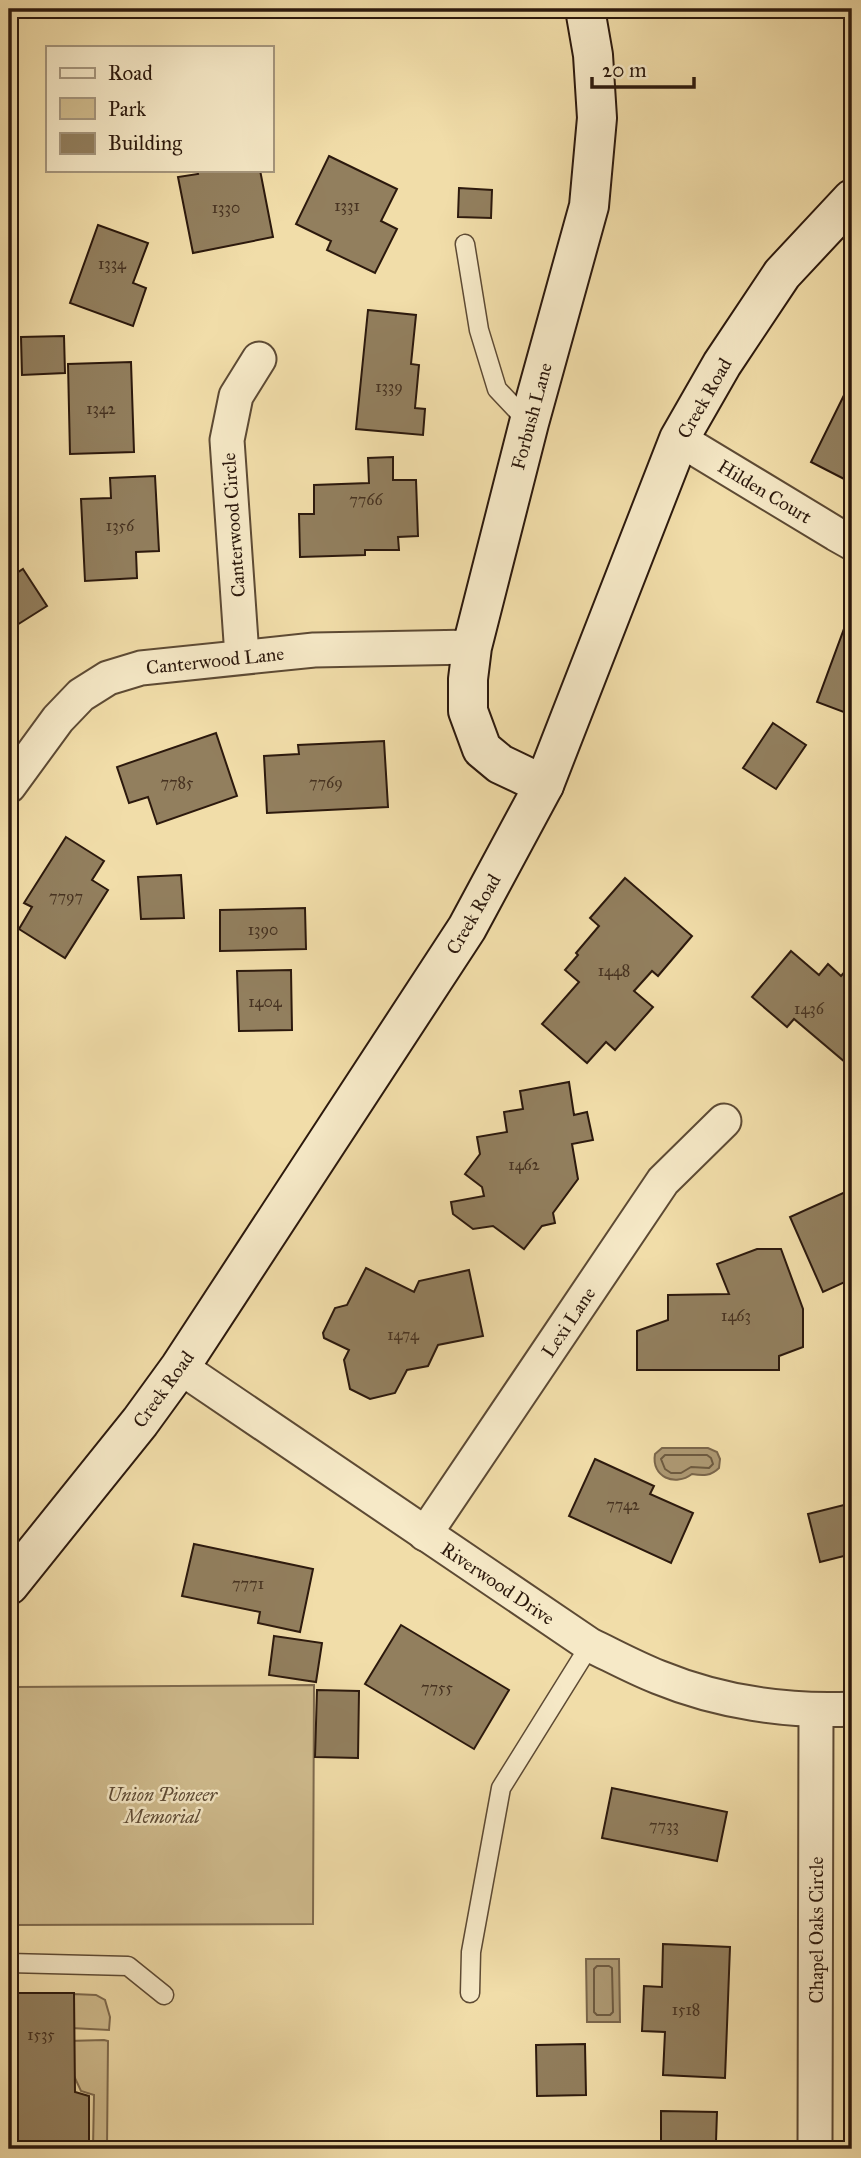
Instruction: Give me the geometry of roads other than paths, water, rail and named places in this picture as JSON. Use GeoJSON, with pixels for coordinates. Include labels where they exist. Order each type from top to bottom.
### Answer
{"type":"FeatureCollection","features":[{"type":"Feature","properties":{"kind":"street","name":"Forbush Lane"},"geometry":{"type":"LineString","coordinates":[[544,785],[500,764],[482,749],[468,710],[468,680],[472,647],[528,424],[589,205],[597,118],[593,55],[585,9]]}},
{"type":"Feature","properties":{"kind":"street","name":"Creek Road"},"geometry":{"type":"LineString","coordinates":[[9,1585],[140,1422],[180,1367],[467,928],[544,785],[679,439],[722,364],[782,274],[852,199]]}},
{"type":"Feature","properties":{"kind":"street","name":"Canterwood Circle"},"geometry":{"type":"LineString","coordinates":[[242,656],[227,440],[236,396],[259,359]]}},
{"type":"Feature","properties":{"kind":"street","name":"Hilden Court"},"geometry":{"type":"LineString","coordinates":[[679,439],[852,543]]}},
{"type":"Feature","properties":{"kind":"street","name":"Canterwood Lane"},"geometry":{"type":"LineString","coordinates":[[9,786],[58,719],[80,695],[108,678],[141,668],[314,650],[472,647]]}},
{"type":"Feature","properties":{"kind":"street","name":"Lexi Lane"},"geometry":{"type":"LineString","coordinates":[[425,1534],[663,1181],[724,1121]]}},
{"type":"Feature","properties":{"kind":"street","name":"Riverwood Drive"},"geometry":{"type":"LineString","coordinates":[[180,1367],[590,1645],[659,1678],[709,1693],[756,1704],[816,1711],[852,1709]]}},
{"type":"Feature","properties":{"kind":"street","name":"Chapel Oaks Circle"},"geometry":{"type":"LineString","coordinates":[[815,2149],[816,1711]]}},
{"type":"Feature","properties":{"kind":"lane"},"geometry":{"type":"LineString","coordinates":[[465,244],[479,330],[497,389],[528,424]]}},
{"type":"Feature","properties":{"kind":"lane"},"geometry":{"type":"LineString","coordinates":[[470,1993],[471,1952],[501,1788],[590,1645]]}},
{"type":"Feature","properties":{"kind":"lane"},"geometry":{"type":"LineString","coordinates":[[9,1963],[128,1966],[164,1995]]}},
{"type":"Feature","properties":{"kind":"water"},"geometry":{"type":"Polygon","coordinates":[[[662,1448],[708,1448],[717,1452],[720,1459],[719,1468],[707,1475],[692,1474],[678,1480],[666,1478],[660,1474],[655,1462],[655,1454],[662,1448]]]}},
{"type":"Feature","properties":{"kind":"water"},"geometry":{"type":"Polygon","coordinates":[[[586,1959],[619,1959],[620,2022],[587,2022],[586,1959]]]}},
{"type":"Feature","properties":{"kind":"park label","name":"Union Pioneer Memorial"},"geometry":{"type":"Point","coordinates":[162,1805]}}]}
